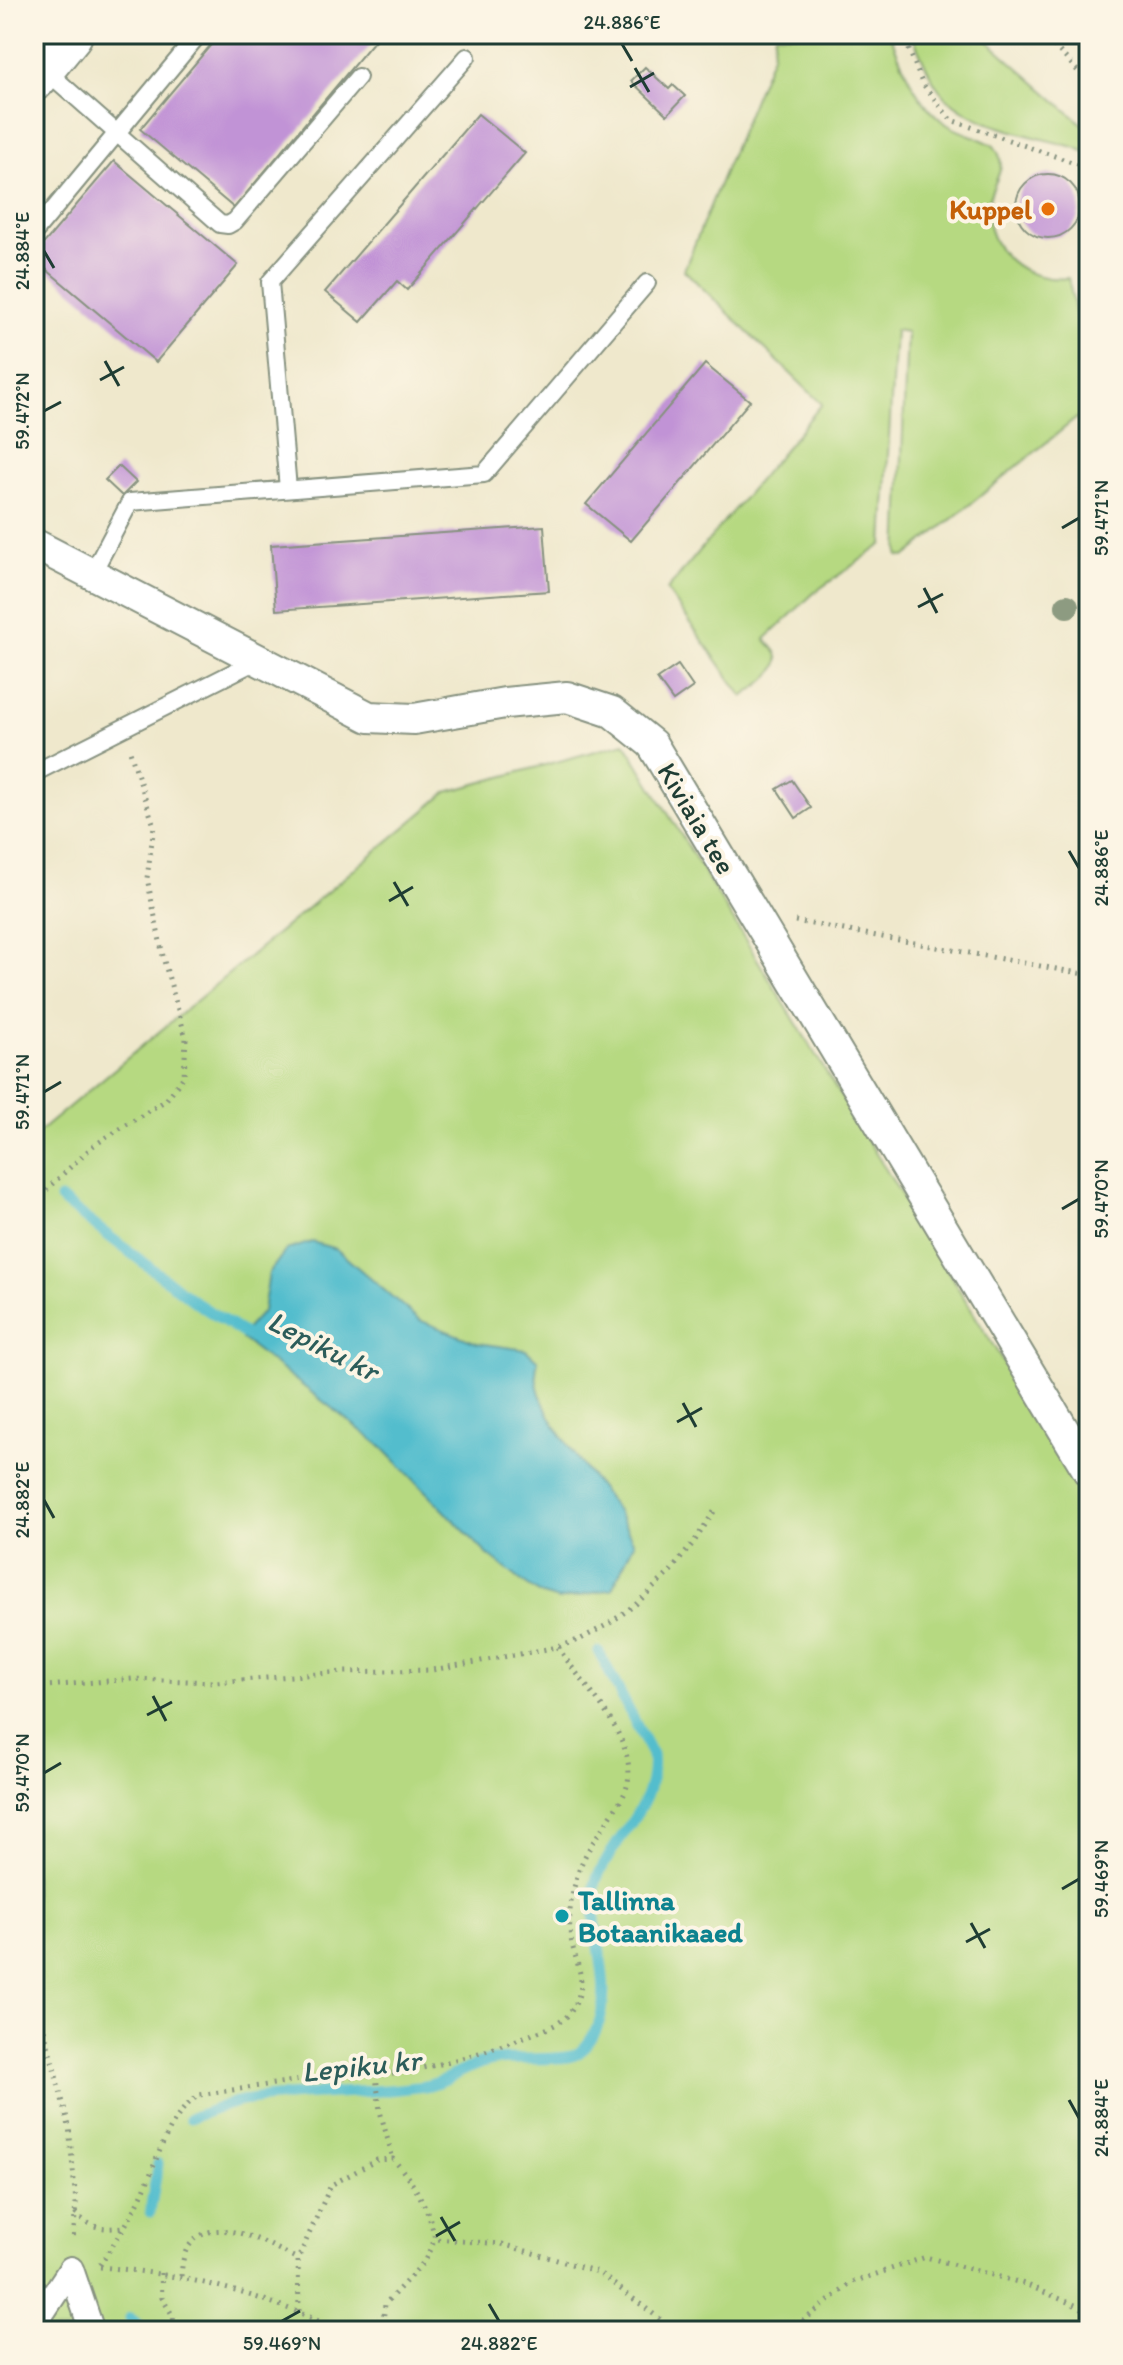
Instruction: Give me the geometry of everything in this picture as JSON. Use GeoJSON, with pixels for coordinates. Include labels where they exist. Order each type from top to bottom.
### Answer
{"type":"FeatureCollection","features":[{"type":"Feature","properties":{"kind":"main road"},"geometry":{"type":"LineString","coordinates":[[38,72],[70,34]]}},
{"type":"Feature","properties":{"kind":"street","name":"Kiviaia tee"},"geometry":{"type":"LineString","coordinates":[[34,544],[369,717],[414,719],[505,703],[567,697],[612,712],[652,744],[1089,1472]]}},
{"type":"Feature","properties":{"kind":"street"},"geometry":{"type":"LineString","coordinates":[[34,2317],[44,2310],[71,2269]]}},
{"type":"Feature","properties":{"kind":"street"},"geometry":{"type":"LineString","coordinates":[[71,2269],[92,2331]]}},
{"type":"Feature","properties":{"kind":"lane"},"geometry":{"type":"LineString","coordinates":[[34,233],[199,34]]}},
{"type":"Feature","properties":{"kind":"lane"},"geometry":{"type":"LineString","coordinates":[[288,489],[270,282],[467,57]]}},
{"type":"Feature","properties":{"kind":"lane"},"geometry":{"type":"LineString","coordinates":[[38,72],[117,133],[220,224],[228,225],[235,221],[358,77]]}},
{"type":"Feature","properties":{"kind":"lane"},"geometry":{"type":"LineString","coordinates":[[92,574],[130,502],[484,474],[647,283]]}},
{"type":"Feature","properties":{"kind":"lane"},"geometry":{"type":"LineString","coordinates":[[34,773],[258,660]]}},
{"type":"Feature","properties":{"kind":"path"},"geometry":{"type":"LineString","coordinates":[[903,34],[922,83],[951,120],[1089,168]]}},
{"type":"Feature","properties":{"kind":"path"},"geometry":{"type":"LineString","coordinates":[[1043,34],[1089,83]]}},
{"type":"Feature","properties":{"kind":"path"},"geometry":{"type":"LineString","coordinates":[[34,1211],[48,1188],[93,1146],[166,1100],[184,1076],[186,1038],[164,961],[147,878],[154,826],[122,728]]}},
{"type":"Feature","properties":{"kind":"path"},"geometry":{"type":"LineString","coordinates":[[754,914],[1089,975]]}},
{"type":"Feature","properties":{"kind":"path"},"geometry":{"type":"LineString","coordinates":[[34,1687],[133,1679],[215,1682],[343,1672],[432,1670],[558,1647],[581,1639],[636,1604],[669,1573],[717,1507]]}},
{"type":"Feature","properties":{"kind":"path"},"geometry":{"type":"LineString","coordinates":[[341,2331],[299,2311],[180,2276],[100,2266],[143,2191],[173,2124],[188,2103],[199,2095],[307,2079],[417,2071],[475,2055],[561,2021],[573,2010],[581,1989],[571,1938],[570,1908],[574,1886],[580,1863],[623,1797],[629,1783],[630,1768],[617,1732],[558,1647]]}},
{"type":"Feature","properties":{"kind":"path"},"geometry":{"type":"LineString","coordinates":[[34,1991],[69,2126],[75,2212],[71,2269]]}},
{"type":"Feature","properties":{"kind":"path"},"geometry":{"type":"LineString","coordinates":[[376,2075],[393,2159],[410,2178],[431,2216],[435,2239],[424,2262],[385,2304],[382,2331]]}},
{"type":"Feature","properties":{"kind":"path"},"geometry":{"type":"LineString","coordinates":[[299,2311],[298,2259],[331,2185],[377,2160],[393,2159]]}},
{"type":"Feature","properties":{"kind":"path"},"geometry":{"type":"LineString","coordinates":[[75,2212],[85,2223],[98,2229],[123,2227]]}},
{"type":"Feature","properties":{"kind":"path"},"geometry":{"type":"LineString","coordinates":[[180,2276],[188,2246],[215,2231],[239,2232],[298,2259]]}},
{"type":"Feature","properties":{"kind":"path"},"geometry":{"type":"LineString","coordinates":[[435,2239],[502,2244],[598,2272],[676,2331]]}},
{"type":"Feature","properties":{"kind":"path"},"geometry":{"type":"LineString","coordinates":[[790,2331],[853,2282],[926,2257],[1025,2284],[1089,2311]]}},
{"type":"Feature","properties":{"kind":"path"},"geometry":{"type":"LineString","coordinates":[[161,2273],[162,2298],[173,2316],[175,2331]]}},
{"type":"Feature","properties":{"kind":"path"},"geometry":{"type":"LineString","coordinates":[[315,2331],[324,2323]]}},
{"type":"Feature","properties":{"kind":"green space"},"geometry":{"type":"Polygon","coordinates":[[[775,34],[890,34],[912,84],[937,117],[994,146],[1001,161],[988,204],[992,236],[1010,260],[1022,269],[1052,278],[1068,278],[1077,319],[1089,352],[1089,408],[905,557],[898,556],[907,332],[895,330],[883,544],[815,592],[765,639],[777,654],[777,666],[743,697],[667,590],[822,404],[684,270],[772,55],[775,34]]]}},
{"type":"Feature","properties":{"kind":"green space"},"geometry":{"type":"Polygon","coordinates":[[[912,34],[980,34],[1089,130],[1089,154],[1000,127],[963,110],[936,85],[912,34]]]}},
{"type":"Feature","properties":{"kind":"green space","name":"Tallinna Botaanikaaed"},"geometry":{"type":"Polygon","coordinates":[[[625,743],[1089,1502],[1089,2331],[34,2331],[34,1136],[447,792],[625,743]]]}},
{"type":"Feature","properties":{"kind":"water"},"geometry":{"type":"Polygon","coordinates":[[[312,1242],[336,1249],[419,1320],[477,1343],[526,1350],[538,1361],[536,1378],[551,1418],[616,1510],[634,1543],[612,1589],[559,1600],[542,1595],[527,1585],[487,1554],[381,1446],[242,1339],[242,1334],[263,1311],[269,1273],[286,1250],[312,1242]]]}},
{"type":"Feature","properties":{"kind":"building"},"geometry":{"type":"Polygon","coordinates":[[[220,34],[380,34],[234,208],[140,129],[220,34]]]}},
{"type":"Feature","properties":{"kind":"building"},"geometry":{"type":"Polygon","coordinates":[[[645,67],[669,89],[673,85],[685,96],[667,115],[631,81],[645,67]]]}},
{"type":"Feature","properties":{"kind":"building"},"geometry":{"type":"Polygon","coordinates":[[[478,114],[525,153],[407,290],[397,281],[361,322],[325,292],[478,114]]]}},
{"type":"Feature","properties":{"kind":"building"},"geometry":{"type":"Polygon","coordinates":[[[114,161],[238,265],[156,362],[34,259],[34,255],[114,161]]]}},
{"type":"Feature","properties":{"kind":"building","name":"Kuppel"},"geometry":{"type":"Polygon","coordinates":[[[1042,174],[1054,174],[1071,183],[1078,194],[1078,218],[1071,229],[1054,238],[1042,238],[1030,233],[1021,224],[1016,212],[1016,200],[1021,188],[1030,179],[1042,174]]]}},
{"type":"Feature","properties":{"kind":"building"},"geometry":{"type":"Polygon","coordinates":[[[705,364],[750,401],[631,541],[586,504],[705,364]]]}},
{"type":"Feature","properties":{"kind":"building"},"geometry":{"type":"Polygon","coordinates":[[[119,466],[136,482],[122,496],[105,480],[119,466]]]}},
{"type":"Feature","properties":{"kind":"building"},"geometry":{"type":"Polygon","coordinates":[[[544,526],[549,591],[276,610],[271,545],[544,526]]]}},
{"type":"Feature","properties":{"kind":"building"},"geometry":{"type":"Polygon","coordinates":[[[678,665],[693,687],[673,701],[657,679],[678,665]]]}},
{"type":"Feature","properties":{"kind":"building"},"geometry":{"type":"Polygon","coordinates":[[[792,780],[811,808],[796,818],[777,789],[792,780]]]}},
{"type":"Feature","properties":{"kind":"waterway","name":"Lepiku kr"},"geometry":{"type":"LineString","coordinates":[[60,1199],[198,1304],[254,1340]]}},
{"type":"Feature","properties":{"kind":"waterway","name":"Lepiku kr"},"geometry":{"type":"LineString","coordinates":[[190,2118],[236,2102],[265,2098],[425,2086],[484,2062],[561,2058],[577,2054],[585,2046],[596,2030],[604,1995],[595,1921],[596,1882],[645,1800],[652,1772],[652,1755],[599,1652]]}},
{"type":"Feature","properties":{"kind":"waterway","name":"Lepiku kr"},"geometry":{"type":"LineString","coordinates":[[150,2212],[158,2164]]}},
{"type":"Feature","properties":{"kind":"waterway"},"geometry":{"type":"LineString","coordinates":[[130,2318],[146,2331]]}},
{"type":"Feature","properties":{"kind":"place","name":"Kuppel"},"geometry":{"type":"Point","coordinates":[1048,209]}},
{"type":"Feature","properties":{"kind":"place","name":"Tallinna Botaanikaaed"},"geometry":{"type":"Point","coordinates":[562,1916]}}]}
